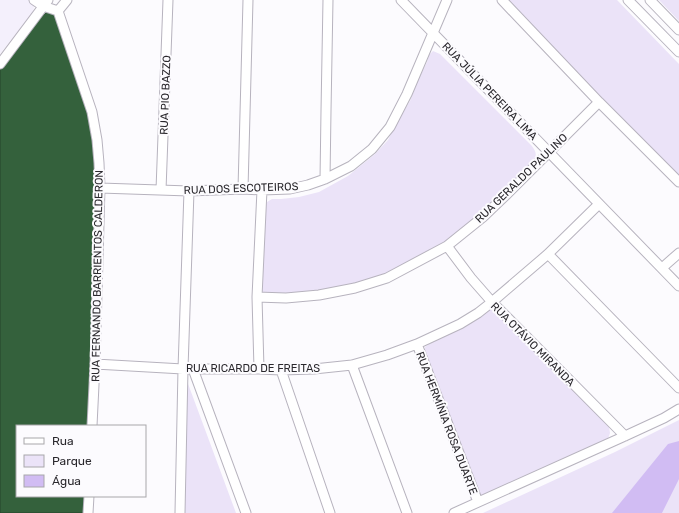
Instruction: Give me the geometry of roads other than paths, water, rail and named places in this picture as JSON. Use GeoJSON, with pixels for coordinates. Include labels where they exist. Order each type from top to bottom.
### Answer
{"type":"FeatureCollection","features":[{"type":"Feature","properties":{"kind":"street"},"geometry":{"type":"LineString","coordinates":[[34,0],[46,3],[58,11],[67,0]]}},
{"type":"Feature","properties":{"kind":"street","name":"RUA PIO BAZZO"},"geometry":{"type":"LineString","coordinates":[[161,190],[168,0]]}},
{"type":"Feature","properties":{"kind":"street"},"geometry":{"type":"LineString","coordinates":[[243,189],[248,0]]}},
{"type":"Feature","properties":{"kind":"street"},"geometry":{"type":"LineString","coordinates":[[325,179],[328,0]]}},
{"type":"Feature","properties":{"kind":"street","name":"RUA JÚLIA PEREIRA LIMA"},"geometry":{"type":"LineString","coordinates":[[401,0],[679,286]]}},
{"type":"Feature","properties":{"kind":"street","name":"RUA DOS ESCOTEIROS"},"geometry":{"type":"LineString","coordinates":[[100,188],[189,191],[290,189],[325,179],[351,166],[372,149],[390,127],[408,94],[447,0]]}},
{"type":"Feature","properties":{"kind":"street"},"geometry":{"type":"LineString","coordinates":[[502,0],[679,182]]}},
{"type":"Feature","properties":{"kind":"street"},"geometry":{"type":"LineString","coordinates":[[628,0],[679,52]]}},
{"type":"Feature","properties":{"kind":"street"},"geometry":{"type":"LineString","coordinates":[[650,0],[679,30]]}},
{"type":"Feature","properties":{"kind":"street"},"geometry":{"type":"LineString","coordinates":[[0,64],[46,3]]}},
{"type":"Feature","properties":{"kind":"street","name":"RUA FERNANDO BARRIENTOS CALDERON"},"geometry":{"type":"LineString","coordinates":[[58,11],[92,112],[100,164],[92,425]]}},
{"type":"Feature","properties":{"kind":"street","name":"RUA GERALDO PAULINO"},"geometry":{"type":"LineString","coordinates":[[257,298],[286,298],[319,295],[354,288],[388,278],[447,246],[507,194],[600,102]]}},
{"type":"Feature","properties":{"kind":"street"},"geometry":{"type":"LineString","coordinates":[[259,369],[257,298],[262,190]]}},
{"type":"Feature","properties":{"kind":"street"},"geometry":{"type":"LineString","coordinates":[[180,513],[189,191]]}},
{"type":"Feature","properties":{"kind":"street","name":"RUA RICARDO DE FREITAS"},"geometry":{"type":"LineString","coordinates":[[95,364],[183,369],[314,369],[352,364],[387,355],[417,344],[460,324],[478,313],[548,254],[599,204]]}},
{"type":"Feature","properties":{"kind":"street","name":"RUA OTÁVIO MIRANDA"},"geometry":{"type":"LineString","coordinates":[[447,246],[471,278],[492,302],[625,436]]}},
{"type":"Feature","properties":{"kind":"street"},"geometry":{"type":"LineString","coordinates":[[662,268],[679,253]]}},
{"type":"Feature","properties":{"kind":"street"},"geometry":{"type":"LineString","coordinates":[[548,254],[679,388]]}},
{"type":"Feature","properties":{"kind":"street","name":"RUA HERMÍNIA ROSA DUARTE"},"geometry":{"type":"LineString","coordinates":[[417,344],[478,502]]}},
{"type":"Feature","properties":{"kind":"street"},"geometry":{"type":"LineString","coordinates":[[352,364],[407,513]]}},
{"type":"Feature","properties":{"kind":"street"},"geometry":{"type":"LineString","coordinates":[[193,369],[246,513]]}},
{"type":"Feature","properties":{"kind":"street"},"geometry":{"type":"LineString","coordinates":[[281,370],[330,513]]}},
{"type":"Feature","properties":{"kind":"street"},"geometry":{"type":"LineString","coordinates":[[454,513],[664,418],[679,409]]}},
{"type":"Feature","properties":{"kind":"street"},"geometry":{"type":"LineString","coordinates":[[88,497],[88,513]]}},
{"type":"Feature","properties":{"kind":"water"},"geometry":{"type":"Polygon","coordinates":[[[679,441],[679,479],[662,513],[612,513],[668,444],[679,441]]]}}]}
